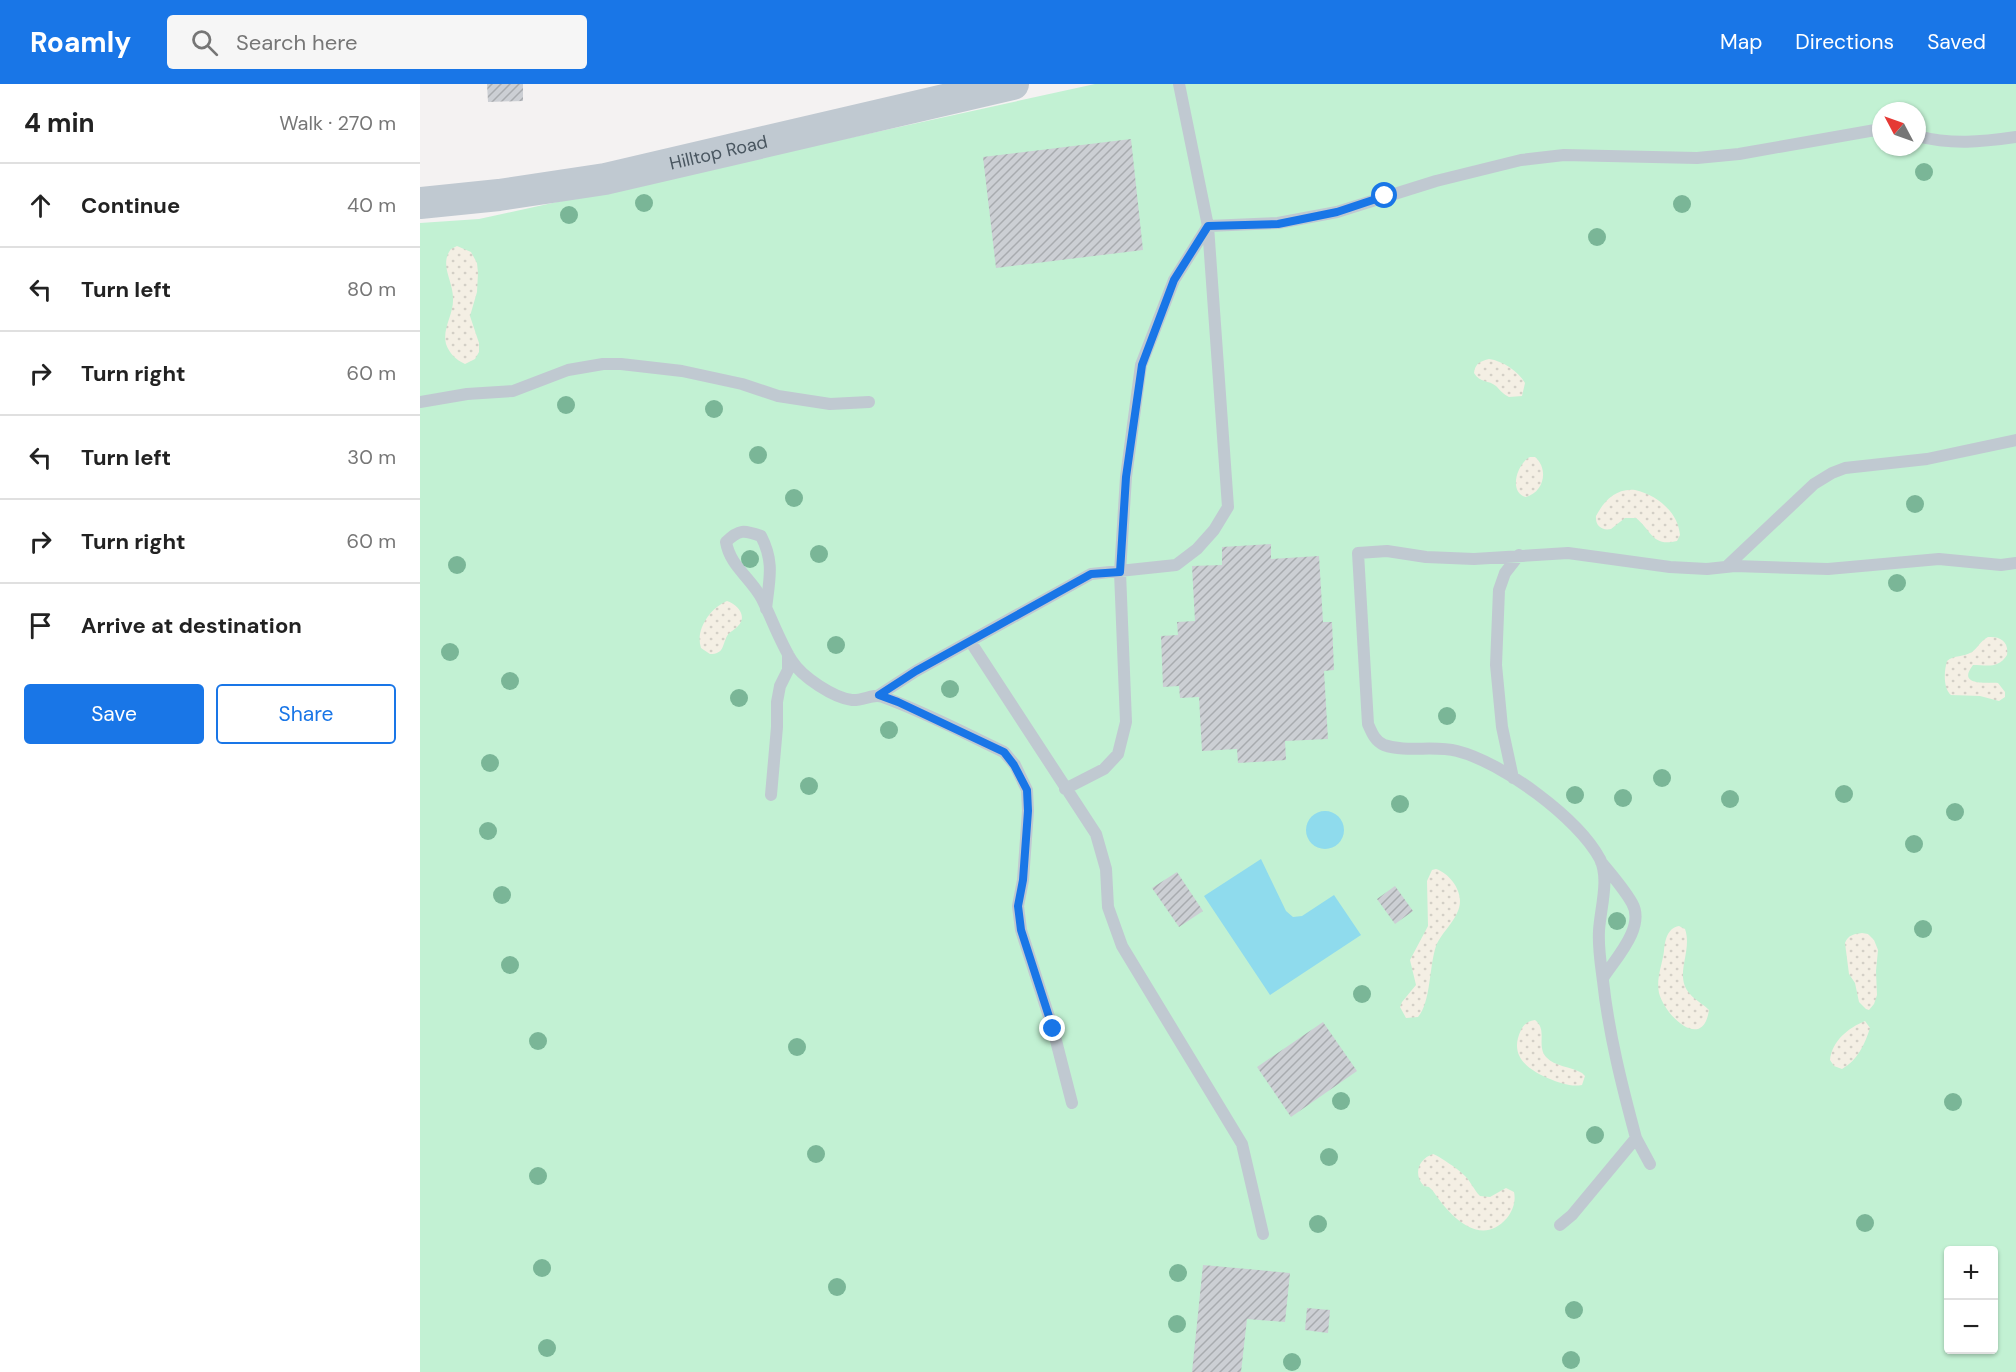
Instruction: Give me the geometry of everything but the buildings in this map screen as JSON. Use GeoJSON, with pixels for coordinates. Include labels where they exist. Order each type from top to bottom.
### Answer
{"type":"FeatureCollection","features":[{"type":"Feature","properties":{"kind":"street","name":"Hilltop Road"},"geometry":{"type":"LineString","coordinates":[[420,202],[499,195],[605,178],[1013,84]]}},
{"type":"Feature","properties":{"kind":"lane"},"geometry":{"type":"LineString","coordinates":[[766,609],[771,563],[769,550],[761,536],[747,531],[735,534],[726,542],[728,555],[761,597],[766,609],[793,663],[833,694],[853,700],[879,695],[916,671],[1091,574],[1176,565],[1197,549],[1214,530],[1228,507],[1208,226],[1179,84]]}},
{"type":"Feature","properties":{"kind":"lane"},"geometry":{"type":"LineString","coordinates":[[1208,226],[1278,224],[1337,212],[1436,181],[1521,160],[1564,155],[1697,158],[1739,154],[1872,131]]}},
{"type":"Feature","properties":{"kind":"lane"},"geometry":{"type":"LineString","coordinates":[[1926,138],[1940,142],[1980,142],[2016,137]]}},
{"type":"Feature","properties":{"kind":"lane"},"geometry":{"type":"LineString","coordinates":[[1065,789],[1104,769],[1118,754],[1126,722],[1120,572],[1126,477],[1142,365],[1174,280],[1208,226]]}},
{"type":"Feature","properties":{"kind":"lane"},"geometry":{"type":"LineString","coordinates":[[420,402],[467,394],[507,392],[524,388],[568,370],[603,364],[621,364],[682,371],[742,384],[778,396],[831,404],[869,402]]}},
{"type":"Feature","properties":{"kind":"lane"},"geometry":{"type":"LineString","coordinates":[[1726,567],[1815,484],[1832,473],[1845,468],[1927,459],[2016,440]]}},
{"type":"Feature","properties":{"kind":"lane"},"geometry":{"type":"LineString","coordinates":[[1603,978],[1631,934],[1636,921],[1634,905],[1585,839],[1564,816],[1536,793],[1479,758],[1435,747],[1411,748],[1384,745],[1374,738],[1368,724],[1358,553],[1387,551],[1426,557],[1474,559],[1568,553],[1670,567],[1707,569],[1726,567],[1828,569],[1939,559],[2001,565],[2016,563]]}},
{"type":"Feature","properties":{"kind":"lane"},"geometry":{"type":"LineString","coordinates":[[1513,778],[1502,727],[1496,665],[1499,590],[1505,573],[1519,555]]}},
{"type":"Feature","properties":{"kind":"lane"},"geometry":{"type":"LineString","coordinates":[[970,641],[1096,834],[1106,869],[1108,908],[1122,946],[1242,1144],[1263,1234]]}},
{"type":"Feature","properties":{"kind":"lane"},"geometry":{"type":"LineString","coordinates":[[771,795],[777,737],[777,702],[780,686],[788,670],[788,654]]}},
{"type":"Feature","properties":{"kind":"lane"},"geometry":{"type":"LineString","coordinates":[[879,695],[1004,752],[1014,765],[1027,790],[1024,870],[1018,906],[1021,930],[1053,1029],[1072,1103]]}},
{"type":"Feature","properties":{"kind":"lane"},"geometry":{"type":"LineString","coordinates":[[1601,861],[1604,884],[1598,947],[1612,1040],[1636,1138],[1650,1164]]}},
{"type":"Feature","properties":{"kind":"lane"},"geometry":{"type":"LineString","coordinates":[[1560,1225],[1572,1215],[1636,1138]]}},
{"type":"Feature","properties":{"kind":"green space"},"geometry":{"type":"Polygon","coordinates":[[[1095,84],[2016,84],[2016,1372],[420,1372],[420,223],[479,219],[1095,84]]]}},
{"type":"Feature","properties":{"kind":"sand"},"geometry":{"type":"Polygon","coordinates":[[[457,246],[471,252],[477,263],[478,273],[477,292],[470,316],[479,343],[479,352],[475,359],[465,364],[451,353],[445,338],[453,298],[446,261],[451,249],[457,246]]]}},
{"type":"Feature","properties":{"kind":"sand"},"geometry":{"type":"Polygon","coordinates":[[[1489,359],[1505,364],[1518,374],[1525,383],[1522,396],[1509,397],[1493,384],[1476,376],[1474,373],[1477,365],[1489,359]]]}},
{"type":"Feature","properties":{"kind":"sand"},"geometry":{"type":"Polygon","coordinates":[[[1530,457],[1535,457],[1539,462],[1543,474],[1537,490],[1526,497],[1517,490],[1516,478],[1521,465],[1530,457]]]}},
{"type":"Feature","properties":{"kind":"sand"},"geometry":{"type":"Polygon","coordinates":[[[1635,490],[1658,500],[1671,512],[1680,535],[1677,541],[1657,540],[1636,518],[1625,518],[1611,529],[1598,525],[1596,516],[1611,497],[1622,491],[1635,490]]]}},
{"type":"Feature","properties":{"kind":"sand"},"geometry":{"type":"Polygon","coordinates":[[[727,601],[742,614],[741,622],[728,634],[722,649],[718,653],[710,654],[701,648],[702,627],[710,614],[727,601]]]}},
{"type":"Feature","properties":{"kind":"sand"},"geometry":{"type":"Polygon","coordinates":[[[1988,637],[2003,640],[2007,646],[2007,655],[1996,664],[1973,665],[1968,677],[1975,682],[1998,683],[2005,692],[2005,697],[1999,701],[1980,696],[1951,695],[1945,679],[1947,661],[1972,652],[1988,637]]]}},
{"type":"Feature","properties":{"kind":"sand"},"geometry":{"type":"Polygon","coordinates":[[[1436,869],[1449,877],[1456,886],[1460,901],[1459,907],[1436,946],[1428,993],[1422,1011],[1418,1017],[1406,1018],[1400,1007],[1416,985],[1410,960],[1428,926],[1427,881],[1432,870],[1436,869]]]}},
{"type":"Feature","properties":{"kind":"sand"},"geometry":{"type":"Polygon","coordinates":[[[1679,926],[1685,929],[1687,938],[1683,971],[1685,987],[1709,1010],[1700,1028],[1692,1029],[1676,1020],[1668,1011],[1659,993],[1659,977],[1666,939],[1672,929],[1679,926]]]}},
{"type":"Feature","properties":{"kind":"sand"},"geometry":{"type":"Polygon","coordinates":[[[1868,934],[1874,940],[1878,950],[1877,995],[1869,1010],[1859,1002],[1855,983],[1849,974],[1845,943],[1852,935],[1868,934]]]}},
{"type":"Feature","properties":{"kind":"sand"},"geometry":{"type":"Polygon","coordinates":[[[1535,1020],[1541,1028],[1542,1048],[1546,1057],[1554,1063],[1582,1073],[1585,1076],[1582,1085],[1570,1085],[1550,1079],[1528,1067],[1523,1061],[1517,1048],[1518,1039],[1523,1026],[1535,1020]]]}},
{"type":"Feature","properties":{"kind":"sand"},"geometry":{"type":"Polygon","coordinates":[[[1865,1021],[1870,1028],[1860,1052],[1842,1069],[1834,1066],[1830,1060],[1837,1041],[1847,1031],[1865,1021]]]}},
{"type":"Feature","properties":{"kind":"sand"},"geometry":{"type":"Polygon","coordinates":[[[1433,1154],[1463,1174],[1480,1196],[1490,1197],[1506,1188],[1514,1192],[1514,1205],[1507,1218],[1497,1227],[1486,1230],[1466,1225],[1456,1218],[1429,1187],[1424,1186],[1419,1177],[1421,1163],[1433,1154]]]}},
{"type":"Feature","properties":{"kind":"water"},"geometry":{"type":"Polygon","coordinates":[[[1325,811],[1338,817],[1344,830],[1338,843],[1325,849],[1312,843],[1306,830],[1312,817],[1325,811]]]}},
{"type":"Feature","properties":{"kind":"water"},"geometry":{"type":"Polygon","coordinates":[[[1261,859],[1286,911],[1293,917],[1302,916],[1334,895],[1361,935],[1270,995],[1204,896],[1261,859]]]}},
{"type":"Feature","properties":{"kind":"route"},"geometry":{"type":"LineString","coordinates":[[1053,1029],[1021,930],[1018,906],[1023,880],[1028,811],[1027,790],[1014,765],[1004,752],[879,695],[916,671],[1091,574],[1120,572],[1126,477],[1142,365],[1174,280],[1208,226],[1278,224],[1337,212],[1385,196]]}}]}
